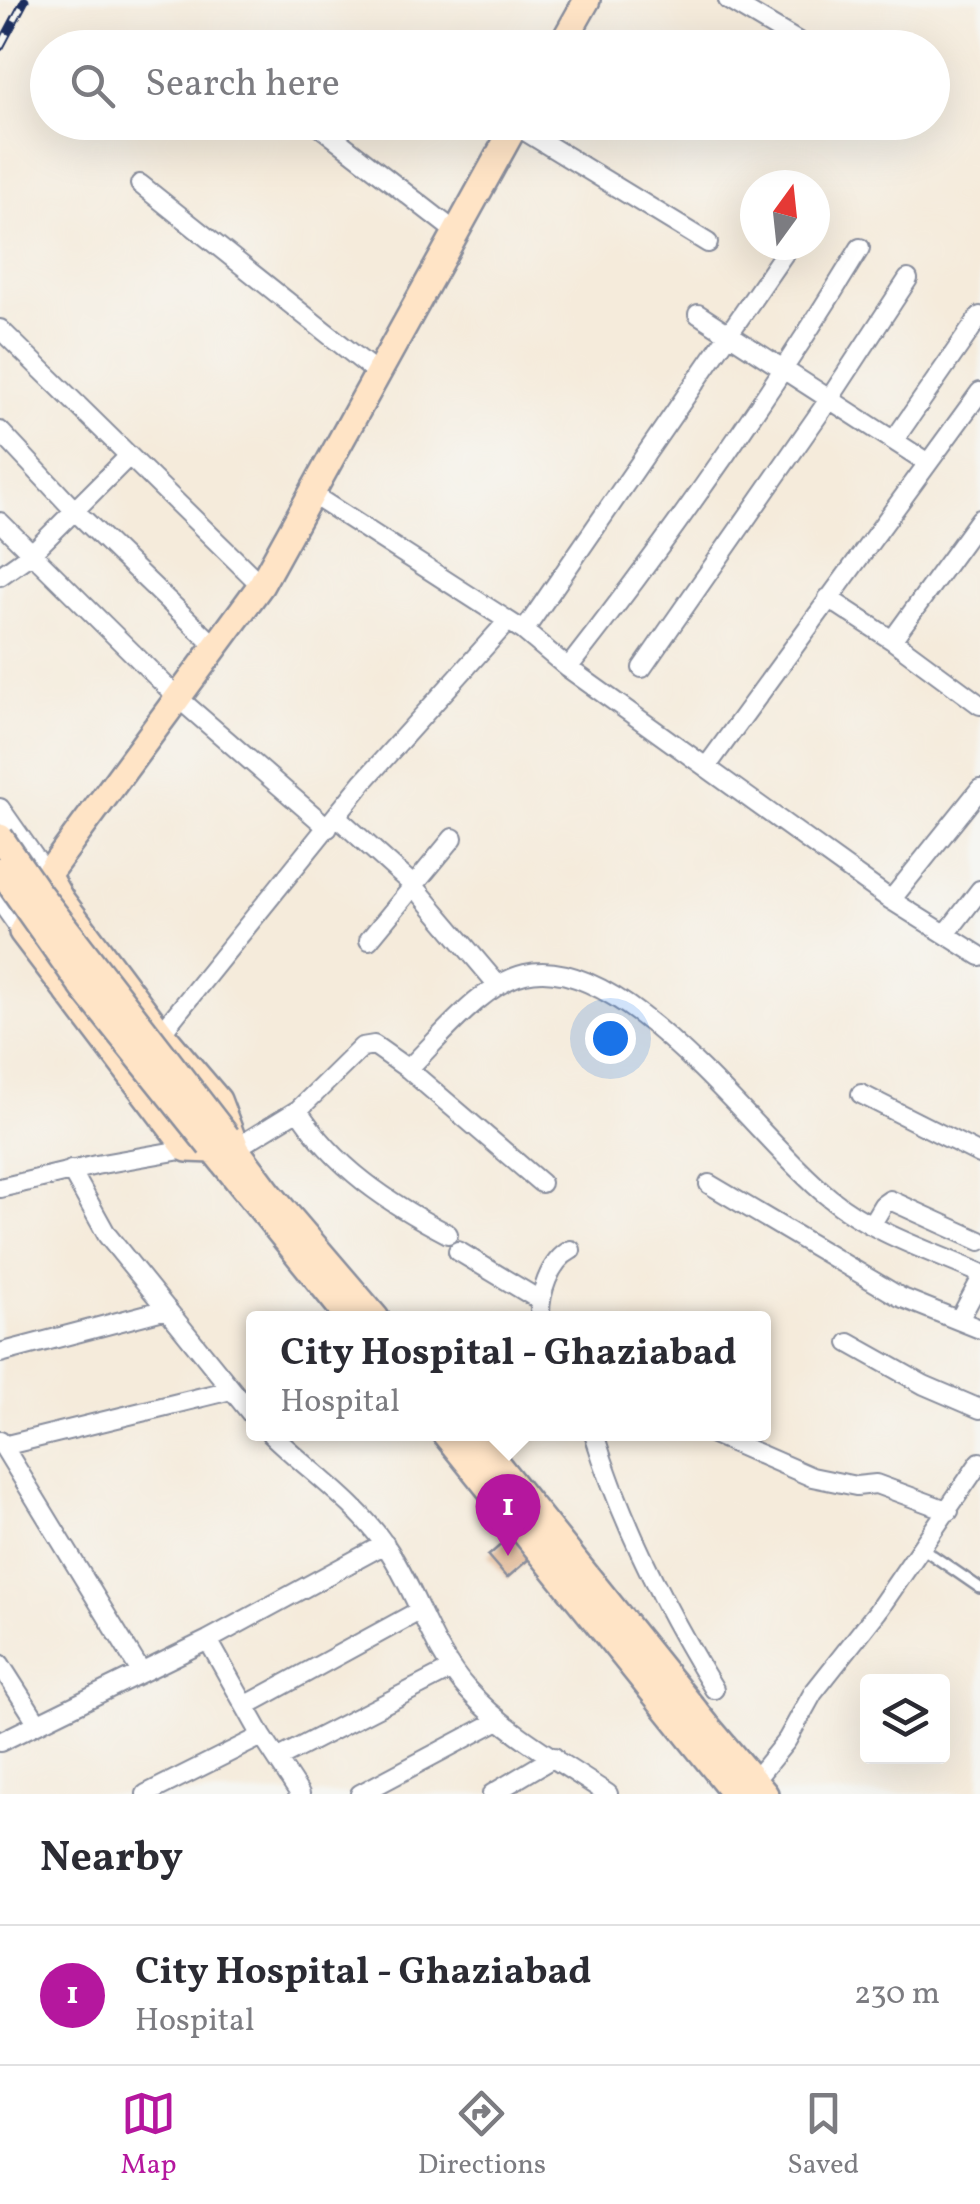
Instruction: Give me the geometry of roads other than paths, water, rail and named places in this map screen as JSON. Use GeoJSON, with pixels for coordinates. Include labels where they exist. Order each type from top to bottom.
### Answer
{"type":"FeatureCollection","features":[{"type":"Feature","properties":{"kind":"main road"},"geometry":{"type":"LineString","coordinates":[[570,30],[588,0]]}},
{"type":"Feature","properties":{"kind":"main road"},"geometry":{"type":"LineString","coordinates":[[370,1311],[270,1193],[214,1146],[22,932],[48,875],[261,585],[507,140]]}},
{"type":"Feature","properties":{"kind":"main road"},"geometry":{"type":"LineString","coordinates":[[0,837],[214,1146]]}},
{"type":"Feature","properties":{"kind":"main road"},"geometry":{"type":"LineString","coordinates":[[0,870],[84,989],[344,1311]]}},
{"type":"Feature","properties":{"kind":"main road"},"geometry":{"type":"LineString","coordinates":[[48,875],[60,898],[161,1032],[218,1100],[214,1146]]}},
{"type":"Feature","properties":{"kind":"main road"},"geometry":{"type":"LineString","coordinates":[[451,1441],[749,1791]]}},
{"type":"Feature","properties":{"kind":"main road"},"geometry":{"type":"LineString","coordinates":[[478,1441],[749,1791]]}},
{"type":"Feature","properties":{"kind":"street"},"geometry":{"type":"LineString","coordinates":[[728,0],[779,30]]}},
{"type":"Feature","properties":{"kind":"street"},"geometry":{"type":"LineString","coordinates":[[337,140],[457,233]]}},
{"type":"Feature","properties":{"kind":"street"},"geometry":{"type":"LineString","coordinates":[[542,140],[708,243]]}},
{"type":"Feature","properties":{"kind":"street"},"geometry":{"type":"LineString","coordinates":[[140,184],[377,374]]}},
{"type":"Feature","properties":{"kind":"street"},"geometry":{"type":"LineString","coordinates":[[568,668],[785,370],[860,248]]}},
{"type":"Feature","properties":{"kind":"street"},"geometry":{"type":"LineString","coordinates":[[524,631],[780,260]]}},
{"type":"Feature","properties":{"kind":"street"},"geometry":{"type":"LineString","coordinates":[[642,668],[828,401],[908,278]]}},
{"type":"Feature","properties":{"kind":"street"},"geometry":{"type":"LineString","coordinates":[[698,314],[928,462]]}},
{"type":"Feature","properties":{"kind":"street"},"geometry":{"type":"LineString","coordinates":[[894,440],[980,316]]}},
{"type":"Feature","properties":{"kind":"street"},"geometry":{"type":"LineString","coordinates":[[0,329],[261,585]]}},
{"type":"Feature","properties":{"kind":"street"},"geometry":{"type":"LineString","coordinates":[[707,766],[928,462],[974,412],[980,392]]}},
{"type":"Feature","properties":{"kind":"street"},"geometry":{"type":"LineString","coordinates":[[0,430],[74,510],[215,646]]}},
{"type":"Feature","properties":{"kind":"street"},"geometry":{"type":"LineString","coordinates":[[0,576],[30,554],[128,457]]}},
{"type":"Feature","properties":{"kind":"street"},"geometry":{"type":"LineString","coordinates":[[313,495],[524,631],[568,668],[891,900],[980,956]]}},
{"type":"Feature","properties":{"kind":"street"},"geometry":{"type":"LineString","coordinates":[[892,640],[980,519]]}},
{"type":"Feature","properties":{"kind":"street"},"geometry":{"type":"LineString","coordinates":[[0,522],[177,697],[264,776],[415,887],[496,984]]}},
{"type":"Feature","properties":{"kind":"street"},"geometry":{"type":"LineString","coordinates":[[828,598],[980,705]]}},
{"type":"Feature","properties":{"kind":"street"},"geometry":{"type":"LineString","coordinates":[[161,1032],[364,782],[508,621]]}},
{"type":"Feature","properties":{"kind":"street"},"geometry":{"type":"LineString","coordinates":[[891,900],[980,789]]}},
{"type":"Feature","properties":{"kind":"street"},"geometry":{"type":"LineString","coordinates":[[0,808],[48,875]]}},
{"type":"Feature","properties":{"kind":"street"},"geometry":{"type":"LineString","coordinates":[[370,940],[452,838]]}},
{"type":"Feature","properties":{"kind":"street"},"geometry":{"type":"LineString","coordinates":[[946,934],[980,890]]}},
{"type":"Feature","properties":{"kind":"street"},"geometry":{"type":"LineString","coordinates":[[0,901],[22,932]]}},
{"type":"Feature","properties":{"kind":"street"},"geometry":{"type":"LineString","coordinates":[[408,1069],[496,984],[528,973],[560,974],[598,986],[636,1009],[678,1045],[790,1163],[832,1200],[871,1225],[980,1273]]}},
{"type":"Feature","properties":{"kind":"street"},"geometry":{"type":"LineString","coordinates":[[0,1188],[71,1170],[214,1146],[298,1110],[368,1044],[408,1069],[541,1183]]}},
{"type":"Feature","properties":{"kind":"street"},"geometry":{"type":"LineString","coordinates":[[862,1094],[980,1154]]}},
{"type":"Feature","properties":{"kind":"street"},"geometry":{"type":"LineString","coordinates":[[298,1110],[308,1126],[364,1183],[400,1210],[448,1234]]}},
{"type":"Feature","properties":{"kind":"street"},"geometry":{"type":"LineString","coordinates":[[71,1170],[107,1236],[246,1407]]}},
{"type":"Feature","properties":{"kind":"street"},"geometry":{"type":"LineString","coordinates":[[709,1184],[900,1298],[980,1328]]}},
{"type":"Feature","properties":{"kind":"street"},"geometry":{"type":"LineString","coordinates":[[871,1225],[890,1200],[980,1242]]}},
{"type":"Feature","properties":{"kind":"street"},"geometry":{"type":"LineString","coordinates":[[458,1251],[540,1310],[554,1266],[571,1250]]}},
{"type":"Feature","properties":{"kind":"street"},"geometry":{"type":"LineString","coordinates":[[959,1320],[980,1281]]}},
{"type":"Feature","properties":{"kind":"street"},"geometry":{"type":"LineString","coordinates":[[0,1353],[168,1309]]}},
{"type":"Feature","properties":{"kind":"street"},"geometry":{"type":"LineString","coordinates":[[849,1343],[924,1385],[980,1410]]}},
{"type":"Feature","properties":{"kind":"street"},"geometry":{"type":"LineString","coordinates":[[142,1672],[1,1444],[232,1390]]}},
{"type":"Feature","properties":{"kind":"street"},"geometry":{"type":"LineString","coordinates":[[279,1441],[385,1544],[450,1670],[499,1720],[608,1794]]}},
{"type":"Feature","properties":{"kind":"street"},"geometry":{"type":"LineString","coordinates":[[601,1441],[623,1513],[658,1591],[714,1689]]}},
{"type":"Feature","properties":{"kind":"street"},"geometry":{"type":"LineString","coordinates":[[729,1441],[812,1477],[856,1486],[876,1484],[948,1510]]}},
{"type":"Feature","properties":{"kind":"street"},"geometry":{"type":"LineString","coordinates":[[749,1791],[787,1740],[813,1693],[877,1612],[980,1462]]}},
{"type":"Feature","properties":{"kind":"street"},"geometry":{"type":"LineString","coordinates":[[0,1742],[208,1640],[385,1544]]}},
{"type":"Feature","properties":{"kind":"street"},"geometry":{"type":"LineString","coordinates":[[245,1706],[419,1612]]}},
{"type":"Feature","properties":{"kind":"street"},"geometry":{"type":"LineString","coordinates":[[208,1640],[300,1794]]}},
{"type":"Feature","properties":{"kind":"street"},"geometry":{"type":"LineString","coordinates":[[0,1664],[37,1722]]}},
{"type":"Feature","properties":{"kind":"street"},"geometry":{"type":"LineString","coordinates":[[277,1760],[450,1670]]}},
{"type":"Feature","properties":{"kind":"street"},"geometry":{"type":"LineString","coordinates":[[360,1794],[499,1720]]}},
{"type":"Feature","properties":{"kind":"street"},"geometry":{"type":"LineString","coordinates":[[146,1794],[176,1788],[262,1736]]}},
{"type":"Feature","properties":{"kind":"street"},"geometry":{"type":"LineString","coordinates":[[492,1794],[554,1757]]}},
{"type":"Feature","properties":{"kind":"lane"},"geometry":{"type":"LineString","coordinates":[[922,1548],[980,1588]]}},
{"type":"Feature","properties":{"kind":"railway"},"geometry":{"type":"LineString","coordinates":[[0,47],[25,0]]}},
{"type":"Feature","properties":{"kind":"place","name":"City Hospital - Ghaziabad"},"geometry":{"type":"Point","coordinates":[508,1556]}}]}
